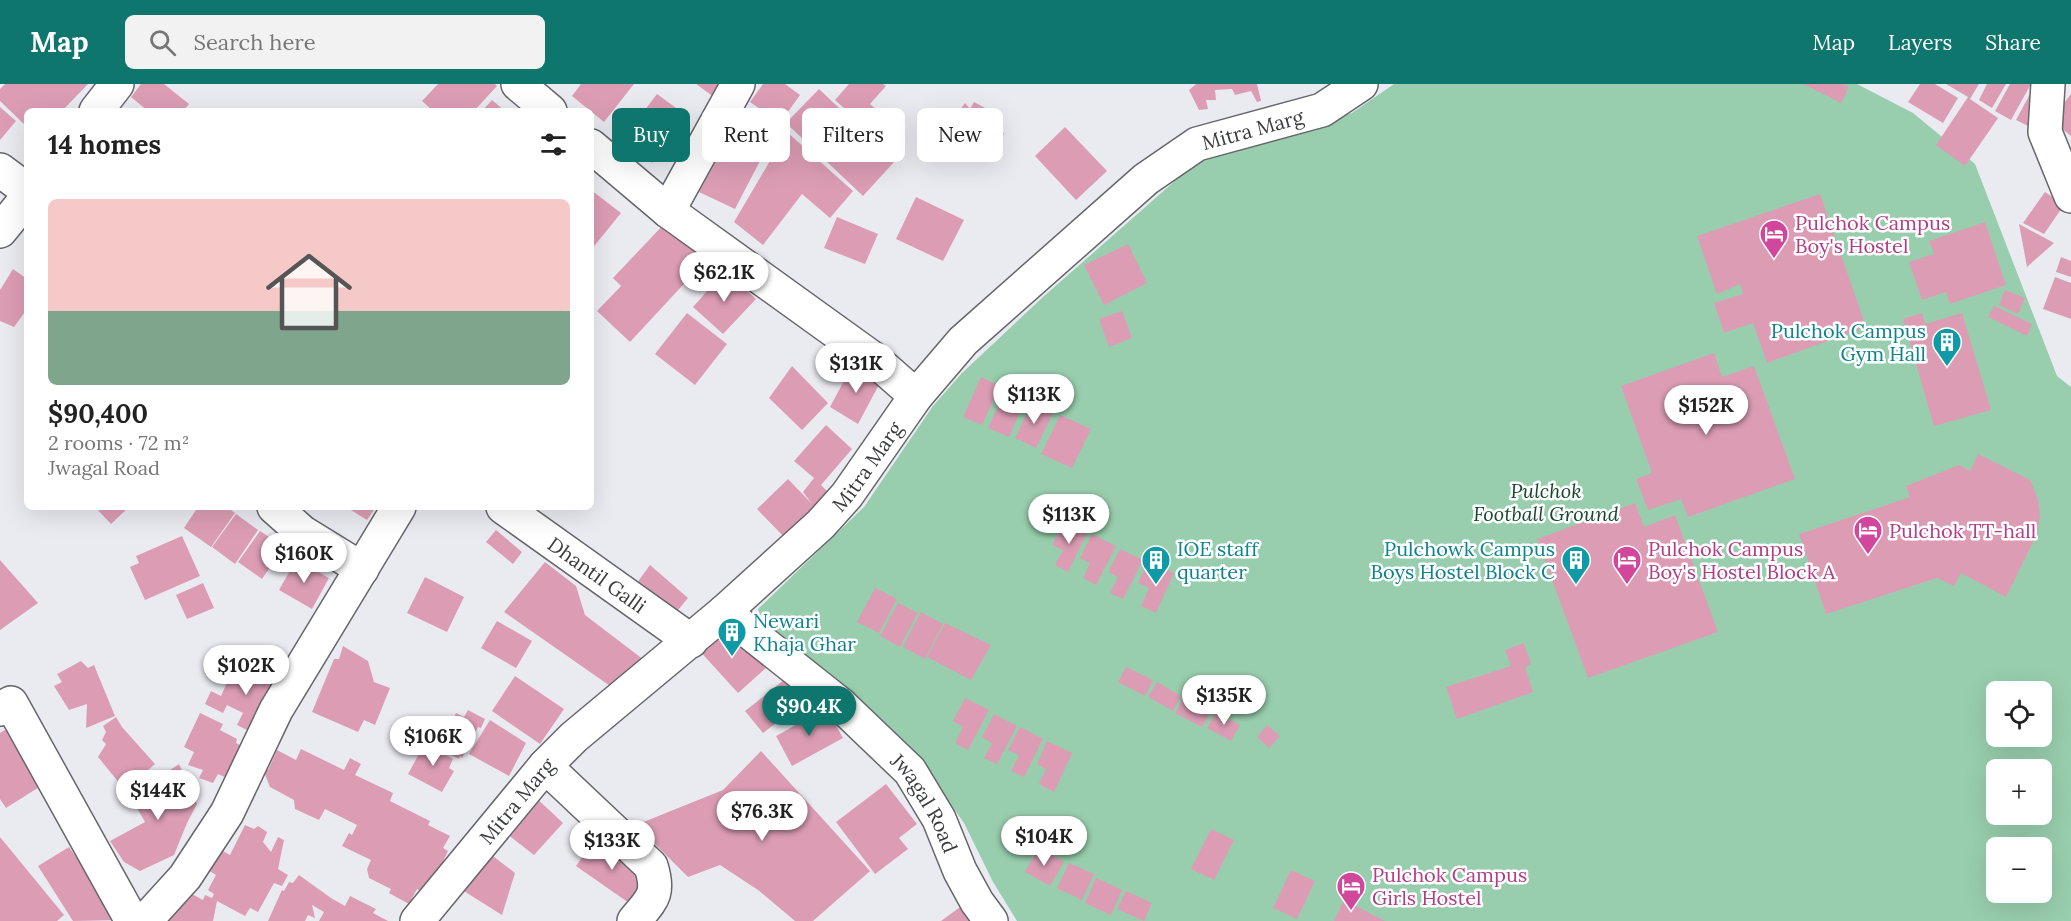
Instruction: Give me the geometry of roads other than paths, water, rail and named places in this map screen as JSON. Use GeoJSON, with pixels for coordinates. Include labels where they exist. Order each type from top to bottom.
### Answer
{"type":"FeatureCollection","features":[{"type":"Feature","properties":{"kind":"street"},"geometry":{"type":"LineString","coordinates":[[98,108],[117,84]]}},
{"type":"Feature","properties":{"kind":"street"},"geometry":{"type":"LineString","coordinates":[[518,84],[546,108]]}},
{"type":"Feature","properties":{"kind":"street"},"geometry":{"type":"LineString","coordinates":[[668,210],[738,84]]}},
{"type":"Feature","properties":{"kind":"street","name":"Mitra Marg"},"geometry":{"type":"LineString","coordinates":[[417,921],[545,766],[574,737],[691,641],[821,524],[847,495],[916,396],[963,341],[1146,178],[1197,144],[1322,110],[1361,84]]}},
{"type":"Feature","properties":{"kind":"street"},"geometry":{"type":"LineString","coordinates":[[2048,84],[2045,132],[2071,196]]}},
{"type":"Feature","properties":{"kind":"street"},"geometry":{"type":"LineString","coordinates":[[594,148],[668,210],[875,360],[916,396]]}},
{"type":"Feature","properties":{"kind":"street"},"geometry":{"type":"LineString","coordinates":[[0,170],[24,188]]}},
{"type":"Feature","properties":{"kind":"street"},"geometry":{"type":"LineString","coordinates":[[0,231],[24,202]]}},
{"type":"Feature","properties":{"kind":"street"},"geometry":{"type":"LineString","coordinates":[[277,510],[302,532],[362,569]]}},
{"type":"Feature","properties":{"kind":"street"},"geometry":{"type":"LineString","coordinates":[[144,921],[185,877],[227,813],[276,710],[397,510]]}},
{"type":"Feature","properties":{"kind":"street","name":"Dhantil Galli"},"geometry":{"type":"LineString","coordinates":[[507,510],[691,641]]}},
{"type":"Feature","properties":{"kind":"street","name":"Jwagal Road"},"geometry":{"type":"LineString","coordinates":[[724,612],[840,704],[909,771],[939,819],[960,871],[977,902],[991,921]]}},
{"type":"Feature","properties":{"kind":"street"},"geometry":{"type":"LineString","coordinates":[[0,709],[11,703],[132,921]]}},
{"type":"Feature","properties":{"kind":"street"},"geometry":{"type":"LineString","coordinates":[[545,766],[651,866],[656,882],[653,898],[634,921]]}},
{"type":"Feature","properties":{"kind":"place","name":"Pulchok Campus Boy's Hostel"},"geometry":{"type":"Point","coordinates":[1774,260]}},
{"type":"Feature","properties":{"kind":"place","name":"Pulchok Campus Gym Hall"},"geometry":{"type":"Point","coordinates":[1947,368]}},
{"type":"Feature","properties":{"kind":"place","name":"Pulchok TT-hall"},"geometry":{"type":"Point","coordinates":[1868,556]}},
{"type":"Feature","properties":{"kind":"place","name":"IOE staff quarter"},"geometry":{"type":"Point","coordinates":[1156,586]}},
{"type":"Feature","properties":{"kind":"place","name":"Pulchowk Campus Boys Hostel Block C"},"geometry":{"type":"Point","coordinates":[1576,586]}},
{"type":"Feature","properties":{"kind":"place","name":"Pulchok Campus Boy's Hostel Block A"},"geometry":{"type":"Point","coordinates":[1627,586]}},
{"type":"Feature","properties":{"kind":"place","name":"Newari Khaja Ghar"},"geometry":{"type":"Point","coordinates":[732,658]}},
{"type":"Feature","properties":{"kind":"place","name":"Pulchok Campus Girls Hostel"},"geometry":{"type":"Point","coordinates":[1351,912]}},
{"type":"Feature","properties":{"kind":"park label","name":"Pulchok Football Ground"},"geometry":{"type":"Point","coordinates":[1546,502]}}]}
